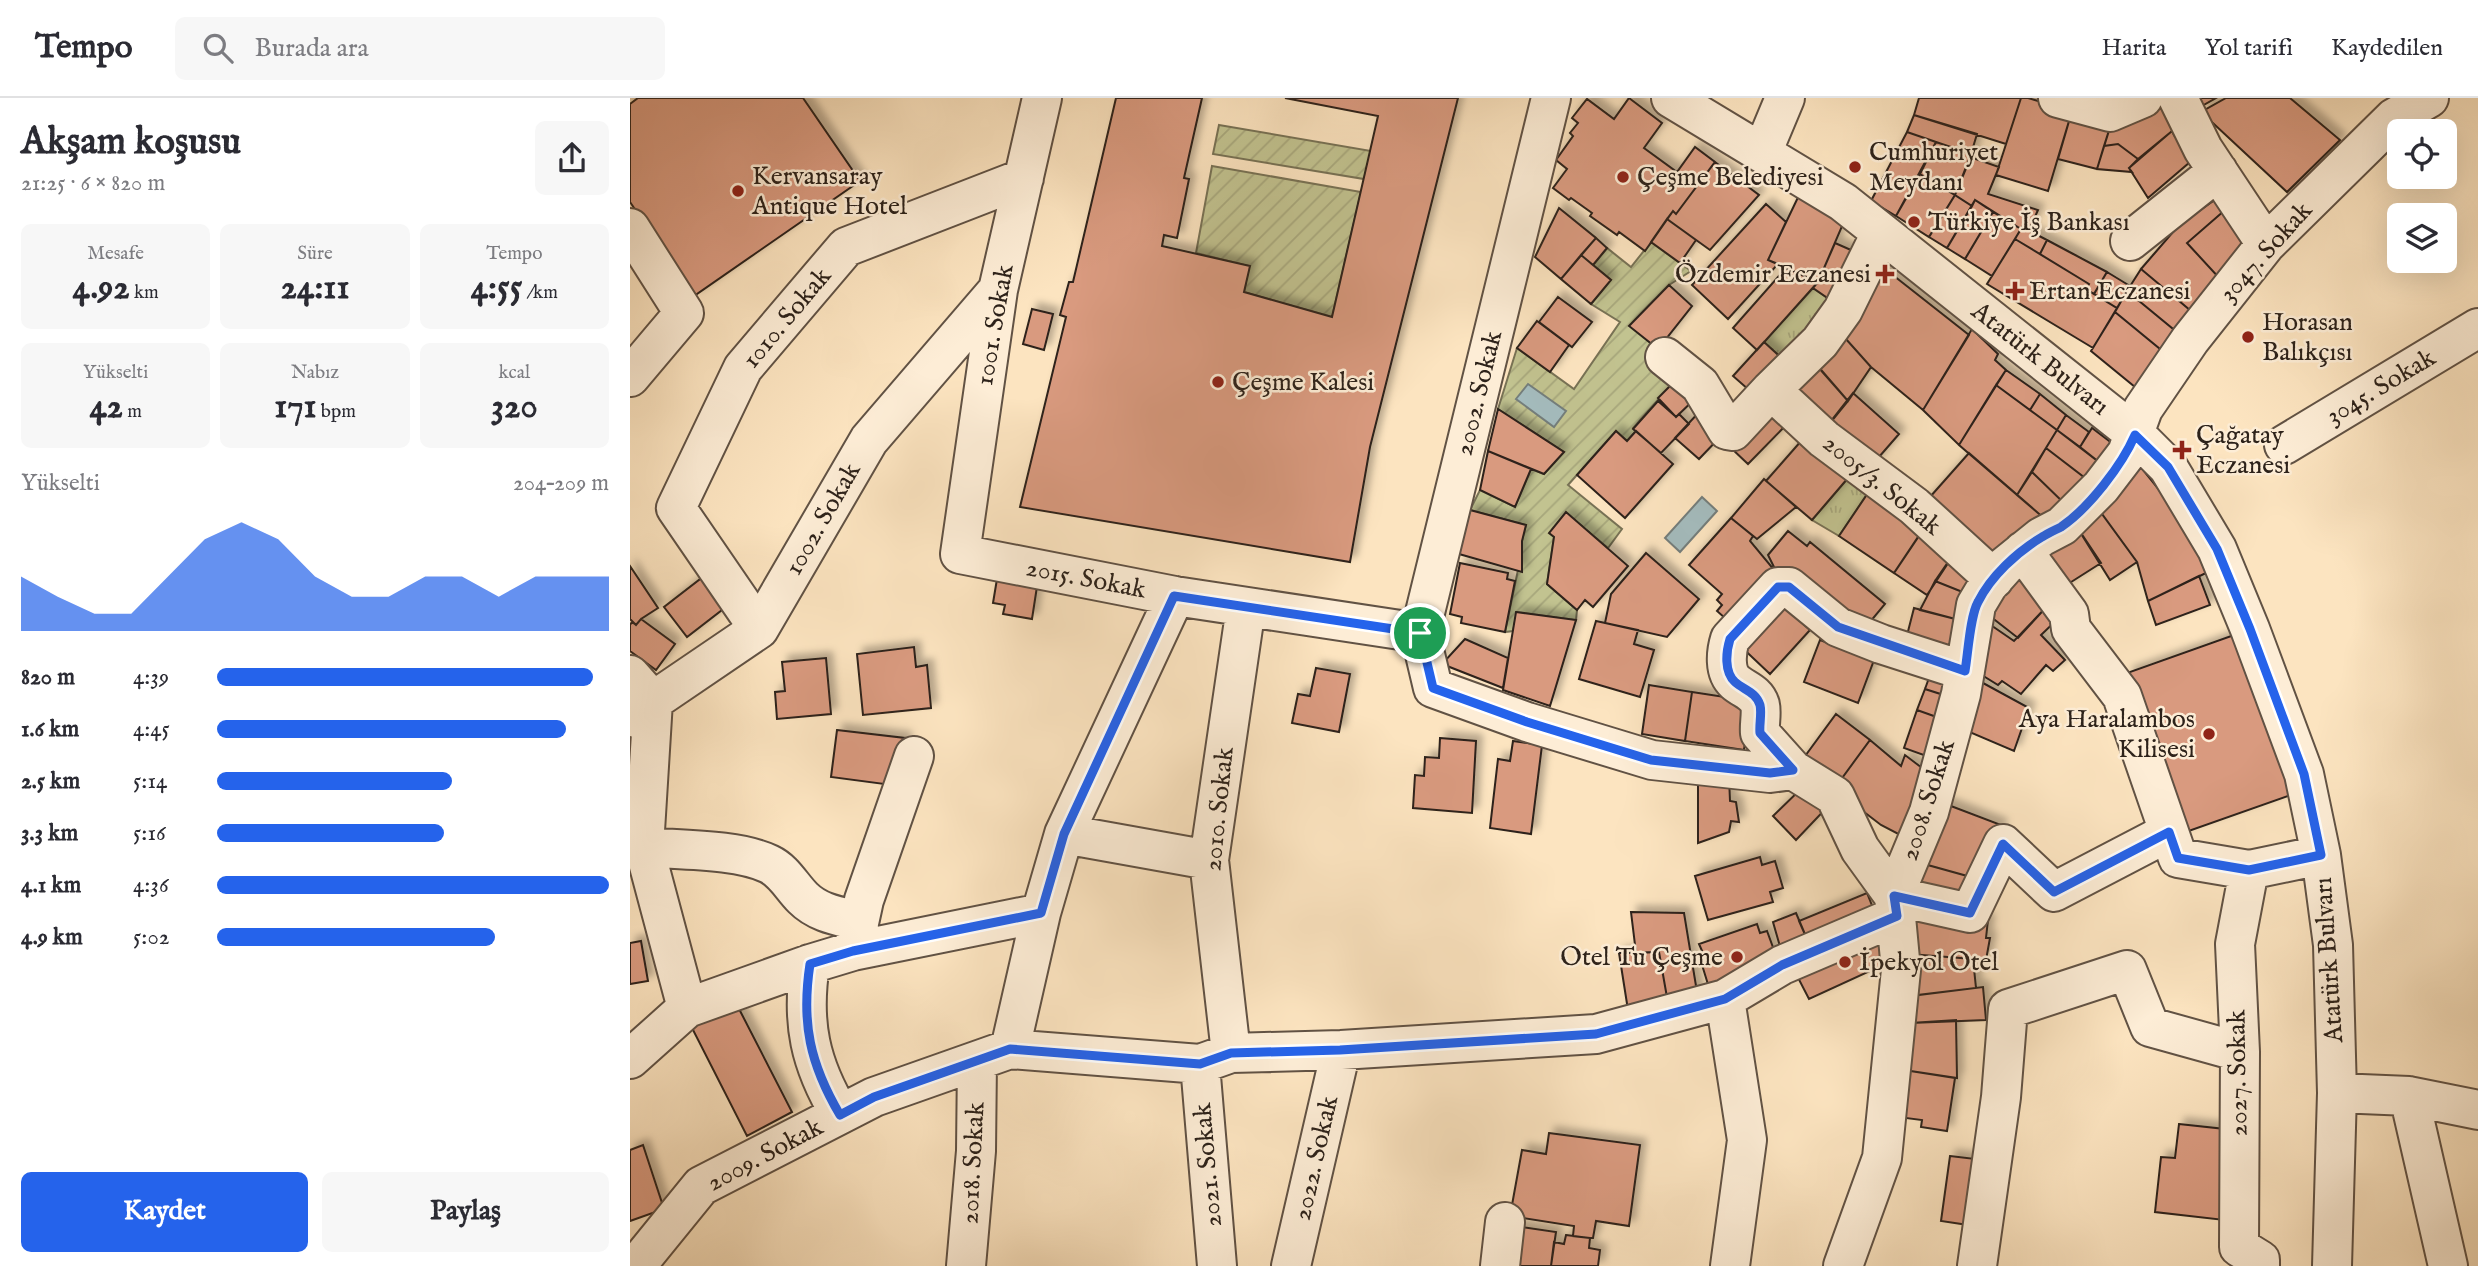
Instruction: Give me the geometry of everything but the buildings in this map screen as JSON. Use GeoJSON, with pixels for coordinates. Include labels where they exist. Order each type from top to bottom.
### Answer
{"type":"FeatureCollection","features":[{"type":"Feature","properties":{"kind":"street","name":"1001. Sokak"},"geometry":{"type":"LineString","coordinates":[[960,554],[998,290],[1042,98]]}},
{"type":"Feature","properties":{"kind":"street","name":"2002. Sokak"},"geometry":{"type":"LineString","coordinates":[[1550,98],[1420,633],[1433,688],[1527,722],[1651,760],[1770,773],[1793,770]]}},
{"type":"Feature","properties":{"kind":"street","name":"Atatürk Bulvarı"},"geometry":{"type":"LineString","coordinates":[[1671,98],[1843,202],[2135,435],[2168,467],[2217,549],[2304,774],[2321,855],[2333,945],[2337,1093],[2332,1266]]}},
{"type":"Feature","properties":{"kind":"street"},"geometry":{"type":"LineString","coordinates":[[1762,153],[1785,98]]}},
{"type":"Feature","properties":{"kind":"street"},"geometry":{"type":"LineString","coordinates":[[2058,98],[2110,113],[2143,98]]}},
{"type":"Feature","properties":{"kind":"street"},"geometry":{"type":"LineString","coordinates":[[2178,98],[2203,149],[2266,244]]}},
{"type":"Feature","properties":{"kind":"street","name":"3047. Sokak"},"geometry":{"type":"LineString","coordinates":[[2135,435],[2143,409],[2183,351],[2266,244],[2391,108],[2429,98]]}},
{"type":"Feature","properties":{"kind":"street"},"geometry":{"type":"LineString","coordinates":[[2130,241],[2218,171]]}},
{"type":"Feature","properties":{"kind":"street","name":"1010. Sokak"},"geometry":{"type":"LineString","coordinates":[[759,629],[676,508],[743,368],[846,247],[1024,178]]}},
{"type":"Feature","properties":{"kind":"street"},"geometry":{"type":"LineString","coordinates":[[630,228],[684,313],[630,377]]}},
{"type":"Feature","properties":{"kind":"street"},"geometry":{"type":"LineString","coordinates":[[1665,357],[1700,386],[1728,431],[1735,429],[1820,342],[1843,310],[1881,233]]}},
{"type":"Feature","properties":{"kind":"street","name":"1002. Sokak"},"geometry":{"type":"LineString","coordinates":[[638,700],[759,629],[869,440],[998,290]]}},
{"type":"Feature","properties":{"kind":"street","name":"3045. Sokak"},"geometry":{"type":"LineString","coordinates":[[2284,445],[2478,328]]}},
{"type":"Feature","properties":{"kind":"street","name":"2005/3. Sokak"},"geometry":{"type":"LineString","coordinates":[[1771,390],[1824,439],[1914,506],[1994,579]]}},
{"type":"Feature","properties":{"kind":"street","name":"2008. Sokak"},"geometry":{"type":"LineString","coordinates":[[1843,1266],[1882,1158],[1901,971],[1896,906],[1929,811],[1965,671],[1976,605],[1994,579],[2023,551],[2062,526],[2089,501],[2127,453],[2135,435]]}},
{"type":"Feature","properties":{"kind":"street"},"geometry":{"type":"LineString","coordinates":[[2023,551],[2069,614],[2071,629],[2122,696],[2178,858],[2249,870],[2321,855]]}},
{"type":"Feature","properties":{"kind":"street","name":"2015. Sokak"},"geometry":{"type":"LineString","coordinates":[[960,554],[1174,596],[1420,633]]}},
{"type":"Feature","properties":{"kind":"street"},"geometry":{"type":"LineString","coordinates":[[1965,671],[1838,627],[1789,587],[1778,587],[1730,639],[1727,649],[1727,664],[1733,681],[1753,693],[1760,706],[1760,733],[1793,770],[1835,796],[1860,849],[1896,906],[1970,913],[2003,844],[2054,892],[2169,832]]}},
{"type":"Feature","properties":{"kind":"street","name":"2018. Sokak"},"geometry":{"type":"LineString","coordinates":[[966,1266],[976,1151],[993,1055],[1041,913],[1064,834],[1174,596]]}},
{"type":"Feature","properties":{"kind":"street","name":"2010. Sokak"},"geometry":{"type":"LineString","coordinates":[[1215,1058],[1209,860],[1245,607]]}},
{"type":"Feature","properties":{"kind":"street"},"geometry":{"type":"LineString","coordinates":[[638,700],[644,847],[687,1008]]}},
{"type":"Feature","properties":{"kind":"street"},"geometry":{"type":"LineString","coordinates":[[856,936],[914,756]]}},
{"type":"Feature","properties":{"kind":"street"},"geometry":{"type":"LineString","coordinates":[[1064,834],[1209,860]]}},
{"type":"Feature","properties":{"kind":"street"},"geometry":{"type":"LineString","coordinates":[[644,847],[738,855],[769,864],[783,873],[804,899],[856,936]]}},
{"type":"Feature","properties":{"kind":"street","name":"2027. Sokak"},"geometry":{"type":"LineString","coordinates":[[2249,870],[2235,944],[2240,1052],[2239,1247],[2260,1260],[2260,1266]]}},
{"type":"Feature","properties":{"kind":"street","name":"2009. Sokak"},"geometry":{"type":"LineString","coordinates":[[640,1251],[701,1186],[874,1097],[993,1055],[1215,1058],[1596,1034],[1725,999],[1782,965],[1896,906]]}},
{"type":"Feature","properties":{"kind":"street"},"geometry":{"type":"LineString","coordinates":[[630,1059],[687,1008],[810,964],[856,936],[1041,913]]}},
{"type":"Feature","properties":{"kind":"street"},"geometry":{"type":"LineString","coordinates":[[810,964],[806,989],[808,1039],[820,1078],[840,1115]]}},
{"type":"Feature","properties":{"kind":"street"},"geometry":{"type":"LineString","coordinates":[[1977,1266],[2001,1097],[2008,1009],[2127,970],[2150,1027],[2240,1052]]}},
{"type":"Feature","properties":{"kind":"street"},"geometry":{"type":"LineString","coordinates":[[1725,999],[1746,1140],[1730,1266]]}},
{"type":"Feature","properties":{"kind":"street","name":"2022. Sokak"},"geometry":{"type":"LineString","coordinates":[[1291,1266],[1340,1050]]}},
{"type":"Feature","properties":{"kind":"street","name":"2021. Sokak"},"geometry":{"type":"LineString","coordinates":[[1215,1058],[1217,1266]]}},
{"type":"Feature","properties":{"kind":"street"},"geometry":{"type":"LineString","coordinates":[[2337,1093],[2409,1096],[2478,1110]]}},
{"type":"Feature","properties":{"kind":"street"},"geometry":{"type":"LineString","coordinates":[[2409,1096],[2448,1266]]}},
{"type":"Feature","properties":{"kind":"street"},"geometry":{"type":"LineString","coordinates":[[1500,1266],[1506,1222]]}},
{"type":"Feature","properties":{"kind":"green space"},"geometry":{"type":"Polygon","coordinates":[[[1219,125],[1371,151],[1364,179],[1213,154],[1219,125]]]}},
{"type":"Feature","properties":{"kind":"green space"},"geometry":{"type":"Polygon","coordinates":[[[1212,166],[1361,192],[1332,317],[1244,292],[1249,266],[1196,253],[1212,166]]]}},
{"type":"Feature","properties":{"kind":"green space"},"geometry":{"type":"Polygon","coordinates":[[[1651,242],[1691,271],[1669,285],[1658,349],[1674,382],[1633,428],[1636,431],[1627,441],[1616,431],[1568,485],[1622,529],[1608,548],[1566,513],[1554,537],[1547,584],[1577,610],[1576,620],[1517,612],[1513,631],[1505,632],[1518,570],[1522,571],[1522,541],[1526,525],[1470,510],[1480,490],[1515,507],[1531,469],[1544,474],[1564,452],[1498,409],[1517,348],[1574,389],[1620,322],[1591,304],[1611,280],[1593,265],[1607,248],[1631,267],[1651,242]]]}},
{"type":"Feature","properties":{"kind":"green space"},"geometry":{"type":"Polygon","coordinates":[[[1813,288],[1842,308],[1787,363],[1764,342],[1813,288]]]}},
{"type":"Feature","properties":{"kind":"green space"},"geometry":{"type":"Polygon","coordinates":[[[1854,471],[1872,487],[1839,536],[1812,520],[1854,471]]]}},
{"type":"Feature","properties":{"kind":"water"},"geometry":{"type":"Polygon","coordinates":[[[1528,384],[1566,411],[1554,427],[1516,399],[1528,384]]]}},
{"type":"Feature","properties":{"kind":"water"},"geometry":{"type":"Polygon","coordinates":[[[1702,497],[1717,511],[1680,552],[1665,538],[1702,497]]]}},
{"type":"Feature","properties":{"kind":"place","name":"Cumhuriyet Meydanı"},"geometry":{"type":"Point","coordinates":[1855,167]}},
{"type":"Feature","properties":{"kind":"place","name":"Çeşme Belediyesi"},"geometry":{"type":"Point","coordinates":[1623,177]}},
{"type":"Feature","properties":{"kind":"place","name":"Kervansaray Antique Hotel"},"geometry":{"type":"Point","coordinates":[738,191]}},
{"type":"Feature","properties":{"kind":"place","name":"Türkiye İş Bankası"},"geometry":{"type":"Point","coordinates":[1914,222]}},
{"type":"Feature","properties":{"kind":"place","name":"Özdemir Eczanesi"},"geometry":{"type":"Point","coordinates":[1885,274]}},
{"type":"Feature","properties":{"kind":"place","name":"Ertan Eczanesi"},"geometry":{"type":"Point","coordinates":[2015,291]}},
{"type":"Feature","properties":{"kind":"place","name":"Horasan Balıkçısı"},"geometry":{"type":"Point","coordinates":[2248,337]}},
{"type":"Feature","properties":{"kind":"place","name":"Çeşme Kalesi"},"geometry":{"type":"Point","coordinates":[1218,382]}},
{"type":"Feature","properties":{"kind":"place","name":"Çağatay Eczanesi"},"geometry":{"type":"Point","coordinates":[2182,450]}},
{"type":"Feature","properties":{"kind":"place","name":"Aya Haralambos Kilisesi"},"geometry":{"type":"Point","coordinates":[2209,734]}},
{"type":"Feature","properties":{"kind":"place","name":"Otel Tu Çeşme"},"geometry":{"type":"Point","coordinates":[1737,957]}},
{"type":"Feature","properties":{"kind":"place","name":"İpekyol Otel"},"geometry":{"type":"Point","coordinates":[1845,962]}},
{"type":"Feature","properties":{"kind":"route"},"geometry":{"type":"LineString","coordinates":[[2135,435],[2168,467],[2217,549],[2304,774],[2321,855],[2249,870],[2178,858],[2169,832],[2054,892],[2003,844],[1970,913],[1894,896],[1897,916],[1782,965],[1725,999],[1596,1034],[1340,1050],[1231,1053],[1200,1064],[1010,1049],[874,1097],[840,1115],[815,1065],[808,1039],[806,989],[810,964],[853,951],[1041,913],[1064,834],[1174,596],[1420,633],[1433,688],[1527,722],[1651,760],[1770,773],[1793,770],[1760,733],[1760,706],[1753,693],[1733,681],[1727,664],[1730,639],[1778,587],[1789,587],[1838,627],[1965,671],[1976,605],[1988,585],[2023,551],[2062,526],[2089,501],[2127,453],[2135,435]]}}]}
